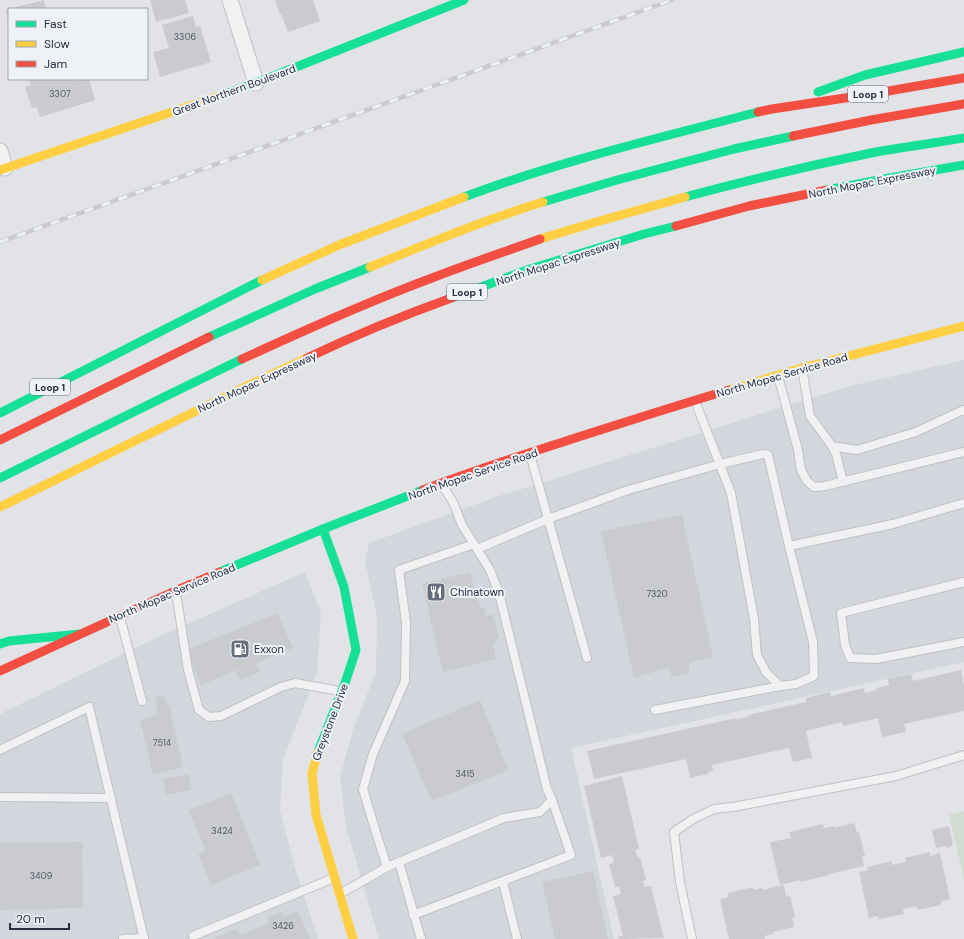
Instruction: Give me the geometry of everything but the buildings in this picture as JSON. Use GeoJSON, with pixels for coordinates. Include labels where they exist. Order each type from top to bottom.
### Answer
{"type":"FeatureCollection","features":[{"type":"Feature","properties":{"kind":"main road","name":"Great Northern Boulevard"},"geometry":{"type":"LineString","coordinates":[[3,169],[256,83],[464,0]]}},
{"type":"Feature","properties":{"kind":"main road"},"geometry":{"type":"LineString","coordinates":[[772,109],[865,75],[964,52]]}},
{"type":"Feature","properties":{"kind":"main road","name":"Loop 1"},"geometry":{"type":"LineString","coordinates":[[0,413],[270,276],[415,215],[504,182],[615,149],[772,109],[964,78]]}},
{"type":"Feature","properties":{"kind":"main road"},"geometry":{"type":"LineString","coordinates":[[0,440],[224,330],[315,289],[423,245],[518,210],[617,180],[734,149],[871,120],[964,104]]}},
{"type":"Feature","properties":{"kind":"main road"},"geometry":{"type":"LineString","coordinates":[[0,478],[238,360],[330,319],[431,278],[527,243],[628,212],[749,180],[878,152],[964,138]]}},
{"type":"Feature","properties":{"kind":"main road","name":"North Mopac Expressway"},"geometry":{"type":"LineString","coordinates":[[0,507],[247,386],[343,341],[431,305],[530,269],[644,234],[749,206],[884,179],[964,165]]}},
{"type":"Feature","properties":{"kind":"main road","name":"North Mopac Service Road"},"geometry":{"type":"LineString","coordinates":[[0,671],[175,591],[323,529],[441,484],[530,453],[694,400],[802,368],[964,326]]}},
{"type":"Feature","properties":{"kind":"main road","name":"Greystone Drive"},"geometry":{"type":"LineString","coordinates":[[323,529],[344,587],[356,650],[345,683],[319,749],[312,773],[316,816],[353,939]]}},
{"type":"Feature","properties":{"kind":"main road"},"geometry":{"type":"LineString","coordinates":[[0,644],[9,641],[80,634]]}},
{"type":"Feature","properties":{"kind":"street"},"geometry":{"type":"LineString","coordinates":[[230,0],[256,83]]}},
{"type":"Feature","properties":{"kind":"street"},"geometry":{"type":"LineString","coordinates":[[0,151],[3,169]]}},
{"type":"Feature","properties":{"kind":"lane"},"geometry":{"type":"LineString","coordinates":[[802,368],[810,416],[832,446],[836,454],[843,482]]}},
{"type":"Feature","properties":{"kind":"lane"},"geometry":{"type":"LineString","coordinates":[[778,375],[798,450],[801,470],[807,481],[814,486],[825,486],[843,482],[964,452]]}},
{"type":"Feature","properties":{"kind":"lane"},"geometry":{"type":"LineString","coordinates":[[694,400],[731,493],[754,619],[757,655],[766,672],[780,686]]}},
{"type":"Feature","properties":{"kind":"lane"},"geometry":{"type":"LineString","coordinates":[[832,446],[857,450],[916,432],[963,410],[964,411]]}},
{"type":"Feature","properties":{"kind":"lane"},"geometry":{"type":"LineString","coordinates":[[530,453],[586,658]]}},
{"type":"Feature","properties":{"kind":"lane"},"geometry":{"type":"LineString","coordinates":[[387,867],[363,789],[373,754],[405,681],[406,623],[399,570],[475,546],[628,490],[720,464],[757,455],[768,455],[813,642],[814,676],[796,684],[655,710]]}},
{"type":"Feature","properties":{"kind":"lane"},"geometry":{"type":"LineString","coordinates":[[413,915],[571,855],[547,789],[499,593],[490,570],[462,525],[453,502],[441,484]]}},
{"type":"Feature","properties":{"kind":"lane"},"geometry":{"type":"LineString","coordinates":[[789,546],[893,524],[964,503]]}},
{"type":"Feature","properties":{"kind":"lane"},"geometry":{"type":"LineString","coordinates":[[964,582],[840,613],[845,644],[850,658],[876,659],[964,642]]}},
{"type":"Feature","properties":{"kind":"lane"},"geometry":{"type":"LineString","coordinates":[[175,591],[188,670],[200,710],[209,717],[221,716],[281,687],[295,683],[341,692]]}},
{"type":"Feature","properties":{"kind":"lane"},"geometry":{"type":"LineString","coordinates":[[120,616],[142,701]]}},
{"type":"Feature","properties":{"kind":"lane"},"geometry":{"type":"LineString","coordinates":[[0,750],[89,707],[144,939],[124,939]]}},
{"type":"Feature","properties":{"kind":"lane"},"geometry":{"type":"LineString","coordinates":[[692,939],[680,882],[674,832],[693,819],[714,808],[733,807],[896,776],[964,755]]}},
{"type":"Feature","properties":{"kind":"lane"},"geometry":{"type":"LineString","coordinates":[[0,797],[111,798]]}},
{"type":"Feature","properties":{"kind":"lane"},"geometry":{"type":"LineString","coordinates":[[340,894],[387,867],[504,818],[540,812],[552,800]]}},
{"type":"Feature","properties":{"kind":"lane"},"geometry":{"type":"LineString","coordinates":[[399,862],[421,939]]}},
{"type":"Feature","properties":{"kind":"lane"},"geometry":{"type":"LineString","coordinates":[[193,936],[335,878]]}},
{"type":"Feature","properties":{"kind":"lane"},"geometry":{"type":"LineString","coordinates":[[503,882],[517,939]]}},
{"type":"Feature","properties":{"kind":"shaded area"},"geometry":{"type":"Polygon","coordinates":[[[964,360],[964,662],[571,748],[614,939],[379,939],[346,827],[340,776],[354,727],[376,672],[377,617],[365,561],[369,543],[499,496],[850,386],[964,360]]]}},
{"type":"Feature","properties":{"kind":"shaded area"},"geometry":{"type":"Polygon","coordinates":[[[305,572],[321,613],[317,672],[283,760],[280,810],[295,868],[318,939],[0,939],[0,714],[160,636],[305,572]]]}},
{"type":"Feature","properties":{"kind":"shaded area"},"geometry":{"type":"Polygon","coordinates":[[[964,811],[964,879],[949,815],[964,811]]]}},
{"type":"Feature","properties":{"kind":"railway"},"geometry":{"type":"LineString","coordinates":[[0,242],[672,0]]}},
{"type":"Feature","properties":{"kind":"traffic: fast"},"geometry":{"type":"LineString","coordinates":[[225,94],[464,0]]}},
{"type":"Feature","properties":{"kind":"traffic: fast"},"geometry":{"type":"LineString","coordinates":[[818,92],[865,75],[964,52]]}},
{"type":"Feature","properties":{"kind":"traffic: fast"},"geometry":{"type":"LineString","coordinates":[[464,197],[573,161],[758,112]]}},
{"type":"Feature","properties":{"kind":"traffic: fast"},"geometry":{"type":"LineString","coordinates":[[543,202],[617,180],[734,149],[793,136]]}},
{"type":"Feature","properties":{"kind":"traffic: fast"},"geometry":{"type":"LineString","coordinates":[[685,197],[804,167],[876,152],[964,138]]}},
{"type":"Feature","properties":{"kind":"traffic: fast"},"geometry":{"type":"LineString","coordinates":[[827,190],[964,165]]}},
{"type":"Feature","properties":{"kind":"traffic: fast"},"geometry":{"type":"LineString","coordinates":[[454,297],[530,269],[644,234],[676,226]]}},
{"type":"Feature","properties":{"kind":"traffic: fast"},"geometry":{"type":"LineString","coordinates":[[209,337],[315,289],[370,267]]}},
{"type":"Feature","properties":{"kind":"traffic: fast"},"geometry":{"type":"LineString","coordinates":[[0,413],[262,280]]}},
{"type":"Feature","properties":{"kind":"traffic: fast"},"geometry":{"type":"LineString","coordinates":[[0,478],[242,359]]}},
{"type":"Feature","properties":{"kind":"traffic: fast"},"geometry":{"type":"LineString","coordinates":[[220,572],[323,529],[423,490]]}},
{"type":"Feature","properties":{"kind":"traffic: fast"},"geometry":{"type":"LineString","coordinates":[[318,752],[345,683],[356,650],[344,587],[323,529]]}},
{"type":"Feature","properties":{"kind":"traffic: fast"},"geometry":{"type":"LineString","coordinates":[[0,644],[9,641],[80,634]]}},
{"type":"Feature","properties":{"kind":"traffic: slow"},"geometry":{"type":"LineString","coordinates":[[0,170],[225,94]]}},
{"type":"Feature","properties":{"kind":"traffic: slow"},"geometry":{"type":"LineString","coordinates":[[262,280],[339,245],[464,197]]}},
{"type":"Feature","properties":{"kind":"traffic: slow"},"geometry":{"type":"LineString","coordinates":[[540,239],[685,197]]}},
{"type":"Feature","properties":{"kind":"traffic: slow"},"geometry":{"type":"LineString","coordinates":[[370,267],[477,224],[543,202]]}},
{"type":"Feature","properties":{"kind":"traffic: slow"},"geometry":{"type":"LineString","coordinates":[[729,390],[802,368],[964,326]]}},
{"type":"Feature","properties":{"kind":"traffic: slow"},"geometry":{"type":"LineString","coordinates":[[0,507],[307,358]]}},
{"type":"Feature","properties":{"kind":"traffic: slow"},"geometry":{"type":"LineString","coordinates":[[318,752],[312,773],[316,815],[353,939]]}},
{"type":"Feature","properties":{"kind":"traffic: jam"},"geometry":{"type":"LineString","coordinates":[[758,112],[964,78]]}},
{"type":"Feature","properties":{"kind":"traffic: jam"},"geometry":{"type":"LineString","coordinates":[[793,136],[871,120],[964,104]]}},
{"type":"Feature","properties":{"kind":"traffic: jam"},"geometry":{"type":"LineString","coordinates":[[676,226],[749,206],[827,190]]}},
{"type":"Feature","properties":{"kind":"traffic: jam"},"geometry":{"type":"LineString","coordinates":[[242,359],[384,297],[540,239]]}},
{"type":"Feature","properties":{"kind":"traffic: jam"},"geometry":{"type":"LineString","coordinates":[[307,358],[343,341],[454,297]]}},
{"type":"Feature","properties":{"kind":"traffic: jam"},"geometry":{"type":"LineString","coordinates":[[0,440],[209,337]]}},
{"type":"Feature","properties":{"kind":"traffic: jam"},"geometry":{"type":"LineString","coordinates":[[423,490],[459,476],[514,458],[729,390]]}},
{"type":"Feature","properties":{"kind":"traffic: jam"},"geometry":{"type":"LineString","coordinates":[[0,671],[220,572]]}},
{"type":"Feature","properties":{"kind":"place","name":"Chinatown"},"geometry":{"type":"Point","coordinates":[436,592]}},
{"type":"Feature","properties":{"kind":"place","name":"Exxon"},"geometry":{"type":"Point","coordinates":[240,649]}}]}
